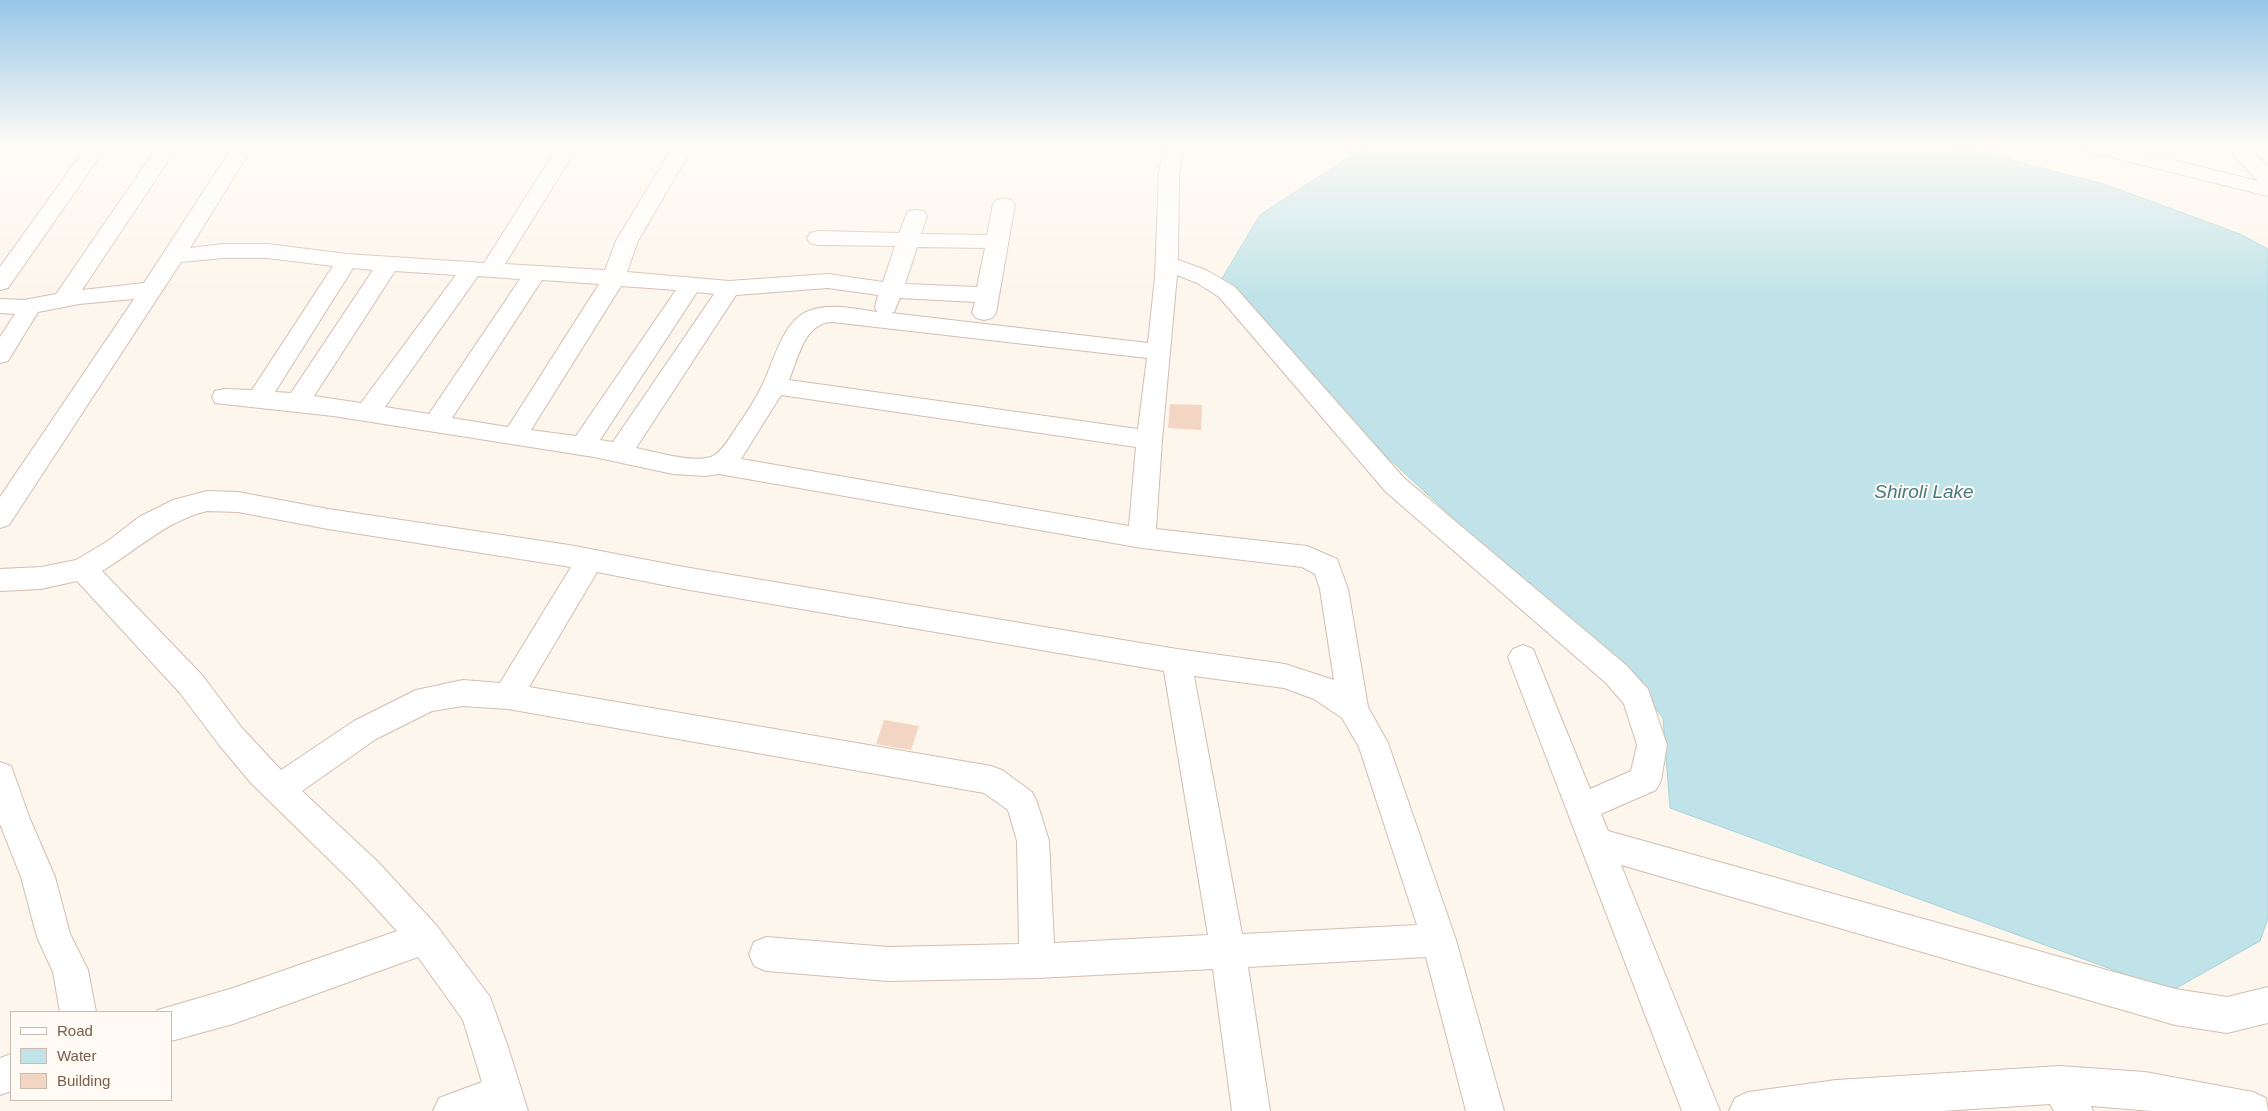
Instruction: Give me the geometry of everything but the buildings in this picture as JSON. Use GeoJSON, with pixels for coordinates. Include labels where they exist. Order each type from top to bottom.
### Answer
{"type":"FeatureCollection","features":[{"type":"Feature","properties":{"kind":"street"},"geometry":{"type":"LineString","coordinates":[[0,283],[62,195]]}},
{"type":"Feature","properties":{"kind":"street"},"geometry":{"type":"LineString","coordinates":[[63,300],[135,195]]}},
{"type":"Feature","properties":{"kind":"street"},"geometry":{"type":"LineString","coordinates":[[0,518],[212,195]]}},
{"type":"Feature","properties":{"kind":"street"},"geometry":{"type":"LineString","coordinates":[[367,413],[481,270],[534,195]]}},
{"type":"Feature","properties":{"kind":"street"},"geometry":{"type":"LineString","coordinates":[[514,438],[614,278],[627,241],[655,195]]}},
{"type":"Feature","properties":{"kind":"street"},"geometry":{"type":"LineString","coordinates":[[1142,538],[1148,440],[1159,352],[1166,264],[1168,195]]}},
{"type":"Feature","properties":{"kind":"street"},"geometry":{"type":"LineString","coordinates":[[982,332],[1004,204]]}},
{"type":"Feature","properties":{"kind":"street"},"geometry":{"type":"LineString","coordinates":[[881,320],[916,216]]}},
{"type":"Feature","properties":{"kind":"street"},"geometry":{"type":"LineString","coordinates":[[818,238],[996,242]]}},
{"type":"Feature","properties":{"kind":"street"},"geometry":{"type":"LineString","coordinates":[[173,256],[224,251],[267,251],[347,262],[614,278],[690,286],[729,288],[828,281],[891,290],[987,295]]}},
{"type":"Feature","properties":{"kind":"street"},"geometry":{"type":"LineString","coordinates":[[259,398],[347,262]]}},
{"type":"Feature","properties":{"kind":"street"},"geometry":{"type":"LineString","coordinates":[[298,402],[388,264]]}},
{"type":"Feature","properties":{"kind":"street"},"geometry":{"type":"LineString","coordinates":[[1166,264],[1210,279],[1227,292],[1395,485],[1616,674],[1637,698],[1652,745],[1644,780],[1582,807]]}},
{"type":"Feature","properties":{"kind":"street"},"geometry":{"type":"LineString","coordinates":[[435,424],[535,274]]}},
{"type":"Feature","properties":{"kind":"street"},"geometry":{"type":"LineString","coordinates":[[583,446],[690,286]]}},
{"type":"Feature","properties":{"kind":"street"},"geometry":{"type":"LineString","coordinates":[[620,452],[729,288]]}},
{"type":"Feature","properties":{"kind":"street"},"geometry":{"type":"LineString","coordinates":[[0,306],[24,307],[63,300],[150,290]]}},
{"type":"Feature","properties":{"kind":"street"},"geometry":{"type":"LineString","coordinates":[[0,355],[27,314],[24,307]]}},
{"type":"Feature","properties":{"kind":"street"},"geometry":{"type":"LineString","coordinates":[[720,465],[732,453],[774,386],[802,328],[814,318],[832,315],[1159,352]]}},
{"type":"Feature","properties":{"kind":"street"},"geometry":{"type":"LineString","coordinates":[[774,386],[1148,440]]}},
{"type":"Feature","properties":{"kind":"street"},"geometry":{"type":"LineString","coordinates":[[224,397],[298,402],[514,438],[620,452],[680,465],[705,467],[720,465],[1142,538],[1308,557],[1327,567],[1334,589],[1353,709],[1373,743],[1439,940],[1485,1111]]}},
{"type":"Feature","properties":{"kind":"street"},"geometry":{"type":"LineString","coordinates":[[0,580],[41,578],[83,569],[118,548],[149,524],[182,507],[207,501],[255,505],[328,519],[590,560],[684,578],[895,612],[1177,661],[1285,676],[1325,690],[1353,709]]}},
{"type":"Feature","properties":{"kind":"street"},"geometry":{"type":"LineString","coordinates":[[508,696],[590,560]]}},
{"type":"Feature","properties":{"kind":"street"},"geometry":{"type":"LineString","coordinates":[[83,569],[191,684],[231,737],[279,789],[366,873],[425,938],[477,1010],[506,1102],[452,1111]]}},
{"type":"Feature","properties":{"kind":"street"},"geometry":{"type":"LineString","coordinates":[[1523,657],[1701,1111]]}},
{"type":"Feature","properties":{"kind":"street"},"geometry":{"type":"LineString","coordinates":[[1177,661],[1228,952],[1250,1111]]}},
{"type":"Feature","properties":{"kind":"street"},"geometry":{"type":"LineString","coordinates":[[279,789],[366,730],[427,699],[462,693],[508,696],[991,780],[1021,802],[1033,841],[1037,961]]}},
{"type":"Feature","properties":{"kind":"street"},"geometry":{"type":"LineString","coordinates":[[0,776],[14,819],[38,877],[54,937],[70,970],[78,1011]]}},
{"type":"Feature","properties":{"kind":"street"},"geometry":{"type":"LineString","coordinates":[[1596,843],[2174,1007],[2227,1014],[2268,1005]]}},
{"type":"Feature","properties":{"kind":"street"},"geometry":{"type":"LineString","coordinates":[[172,1023],[233,1006],[425,938]]}},
{"type":"Feature","properties":{"kind":"street"},"geometry":{"type":"LineString","coordinates":[[766,954],[888,964],[1037,961],[1439,940]]}},
{"type":"Feature","properties":{"kind":"street"},"geometry":{"type":"LineString","coordinates":[[1748,1111],[1835,1105],[2067,1098],[2145,1091],[2253,1111]]}},
{"type":"Feature","properties":{"kind":"water","name":"Shiroli Lake"},"geometry":{"type":"Polygon","coordinates":[[[1291,195],[2134,195],[2240,234],[2268,249],[2268,918],[2260,941],[2171,991],[1670,808],[1663,718],[1612,653],[1530,589],[1386,456],[1221,280],[1260,215],[1291,195]]]}}]}
